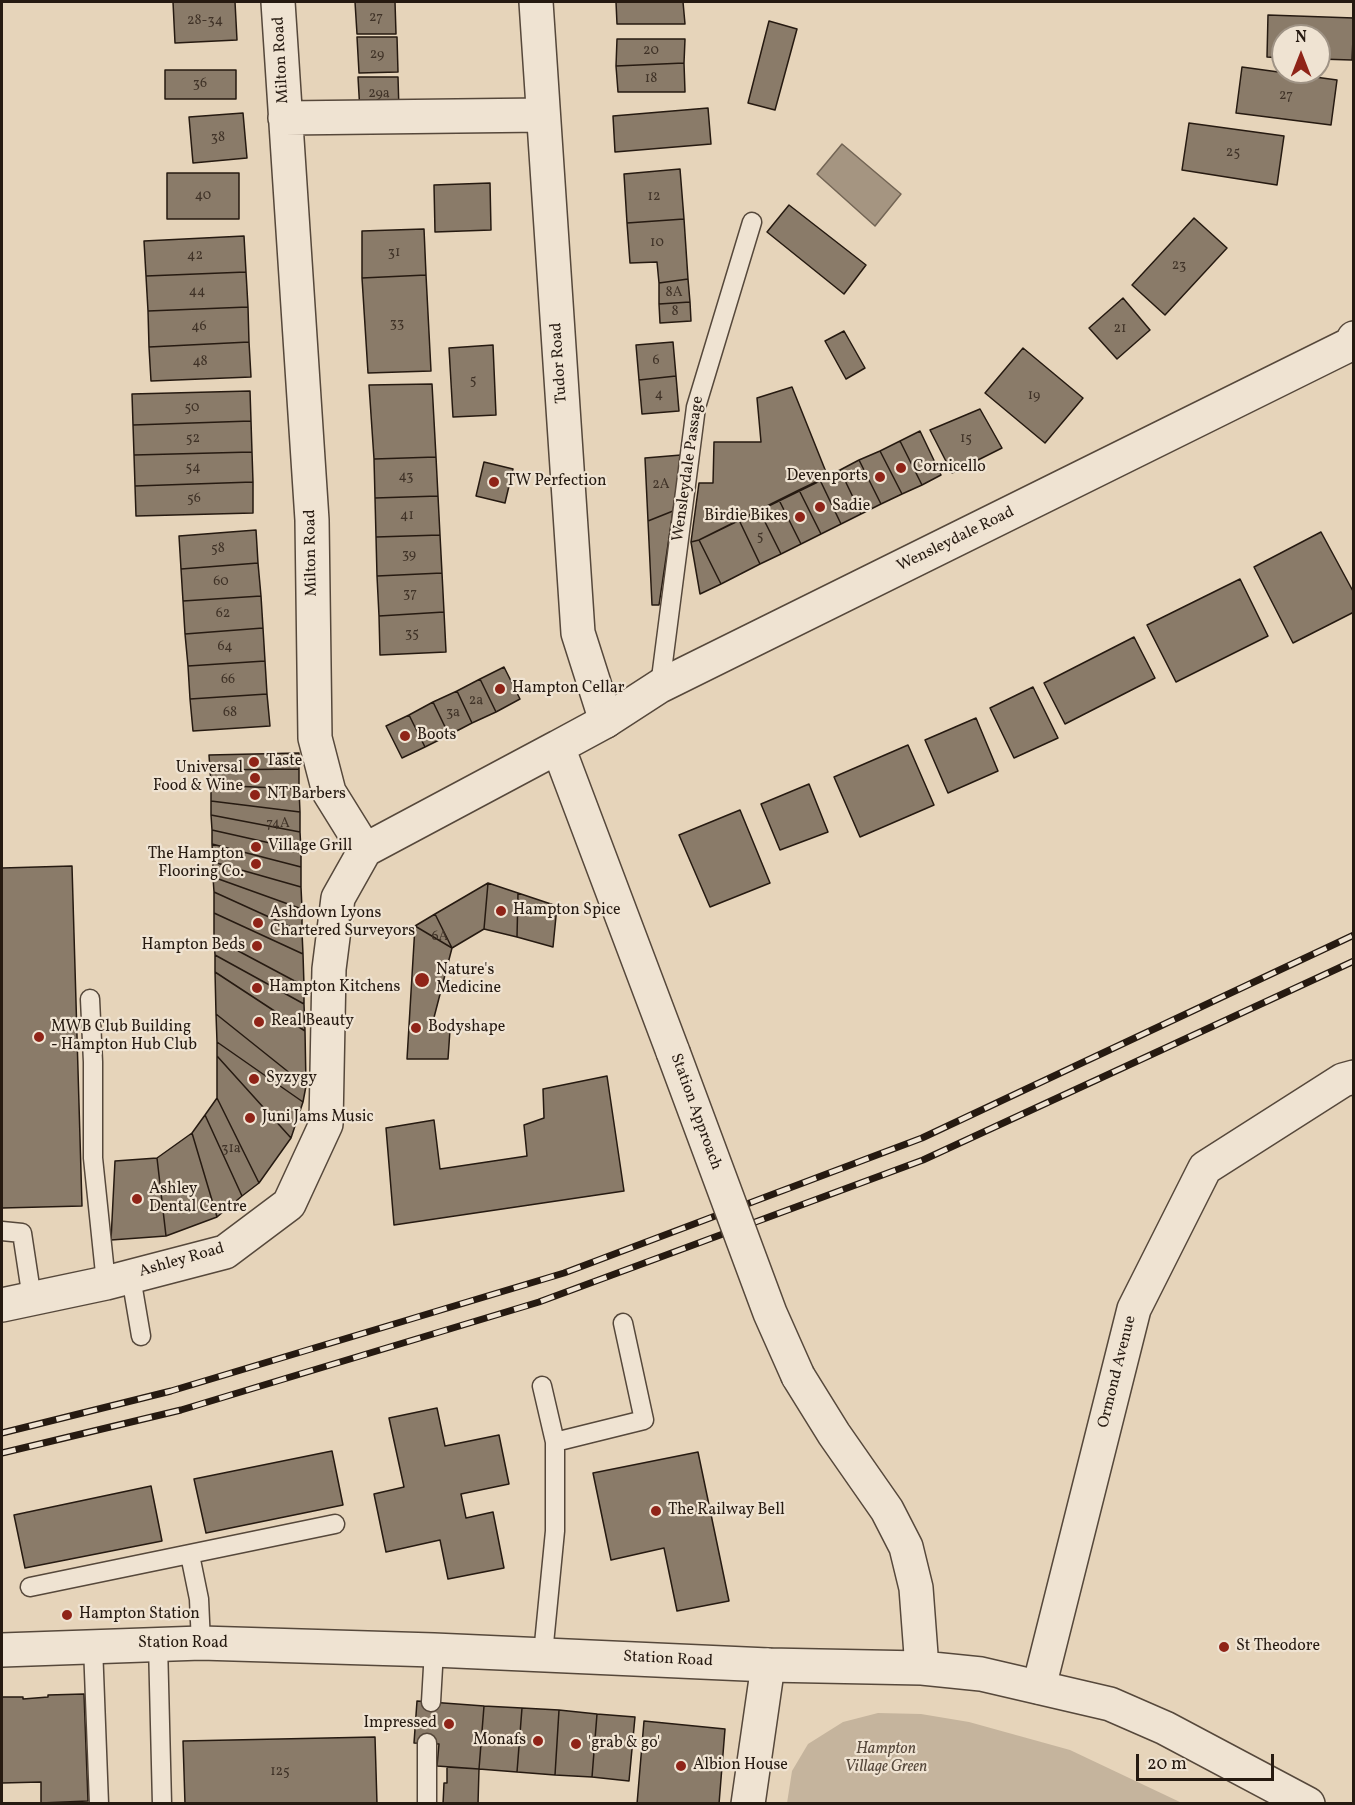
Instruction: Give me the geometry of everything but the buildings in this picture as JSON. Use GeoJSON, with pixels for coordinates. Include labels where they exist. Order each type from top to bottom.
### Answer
{"type":"FeatureCollection","features":[{"type":"Feature","properties":{"kind":"street","name":"Milton Road"},"geometry":{"type":"LineString","coordinates":[[278,2],[312,520],[315,738],[329,792],[365,850]]}},
{"type":"Feature","properties":{"kind":"street","name":"Tudor Road"},"geometry":{"type":"LineString","coordinates":[[537,2],[578,633],[606,721]]}},
{"type":"Feature","properties":{"kind":"street","name":"Milton Road"},"geometry":{"type":"LineString","coordinates":[[285,118],[543,115]]}},
{"type":"Feature","properties":{"kind":"street","name":"Wensleydale Road"},"geometry":{"type":"LineString","coordinates":[[558,747],[606,721],[660,686],[1352,342]]}},
{"type":"Feature","properties":{"kind":"street"},"geometry":{"type":"LineString","coordinates":[[365,850],[558,747]]}},
{"type":"Feature","properties":{"kind":"street","name":"Station Approach"},"geometry":{"type":"LineString","coordinates":[[558,747],[770,1314],[798,1376],[834,1434],[887,1510],[906,1547],[916,1588],[922,1668]]}},
{"type":"Feature","properties":{"kind":"street","name":"Ashley Road"},"geometry":{"type":"LineString","coordinates":[[17,1302],[118,1280],[225,1252],[289,1204],[326,1124],[329,969],[338,898],[365,850]]}},
{"type":"Feature","properties":{"kind":"street","name":"Ormond Avenue"},"geometry":{"type":"LineString","coordinates":[[1039,1687],[1134,1309],[1205,1168],[1343,1080],[1353,1077]]}},
{"type":"Feature","properties":{"kind":"street","name":"Station Road"},"geometry":{"type":"LineString","coordinates":[[2,1650],[201,1643],[543,1654],[768,1665],[922,1668],[981,1674],[1119,1708],[1165,1728],[1308,1803]]}},
{"type":"Feature","properties":{"kind":"street"},"geometry":{"type":"LineString","coordinates":[[748,1803],[768,1665]]}},
{"type":"Feature","properties":{"kind":"lane","name":"Wensleydale Passage"},"geometry":{"type":"LineString","coordinates":[[660,686],[696,407],[752,222]]}},
{"type":"Feature","properties":{"kind":"lane"},"geometry":{"type":"LineString","coordinates":[[90,999],[93,1062],[93,1158],[118,1280],[141,1336]]}},
{"type":"Feature","properties":{"kind":"lane"},"geometry":{"type":"LineString","coordinates":[[2,1231],[22,1233],[17,1302]]}},
{"type":"Feature","properties":{"kind":"lane"},"geometry":{"type":"LineString","coordinates":[[555,1442],[644,1420],[623,1323]]}},
{"type":"Feature","properties":{"kind":"lane"},"geometry":{"type":"LineString","coordinates":[[542,1386],[555,1442],[555,1531],[543,1654]]}},
{"type":"Feature","properties":{"kind":"lane"},"geometry":{"type":"LineString","coordinates":[[30,1587],[335,1524]]}},
{"type":"Feature","properties":{"kind":"lane"},"geometry":{"type":"LineString","coordinates":[[190,1555],[199,1599],[201,1643]]}},
{"type":"Feature","properties":{"kind":"lane"},"geometry":{"type":"LineString","coordinates":[[158,1644],[162,1803]]}},
{"type":"Feature","properties":{"kind":"lane"},"geometry":{"type":"LineString","coordinates":[[93,1646],[99,1803]]}},
{"type":"Feature","properties":{"kind":"lane"},"geometry":{"type":"LineString","coordinates":[[431,1702],[434,1650]]}},
{"type":"Feature","properties":{"kind":"lane"},"geometry":{"type":"LineString","coordinates":[[427,1743],[427,1803]]}},
{"type":"Feature","properties":{"kind":"green space","name":"Hampton Village Green"},"geometry":{"type":"Polygon","coordinates":[[[878,1713],[921,1714],[969,1722],[1070,1750],[1182,1803],[787,1803],[792,1771],[808,1744],[843,1722],[878,1713]]]}},
{"type":"Feature","properties":{"kind":"shaded area"},"geometry":{"type":"Polygon","coordinates":[[[842,144],[901,194],[875,226],[817,174],[842,144]]]}},
{"type":"Feature","properties":{"kind":"railway"},"geometry":{"type":"LineString","coordinates":[[2,1433],[171,1391],[564,1273],[922,1138],[1354,935]]}},
{"type":"Feature","properties":{"kind":"railway"},"geometry":{"type":"LineString","coordinates":[[2,1453],[181,1410],[539,1302],[923,1160],[1354,961]]}},
{"type":"Feature","properties":{"kind":"place","name":"Cornicello"},"geometry":{"type":"Point","coordinates":[901,468]}},
{"type":"Feature","properties":{"kind":"place","name":"Devenports"},"geometry":{"type":"Point","coordinates":[880,477]}},
{"type":"Feature","properties":{"kind":"place","name":"TW Perfection"},"geometry":{"type":"Point","coordinates":[494,482]}},
{"type":"Feature","properties":{"kind":"place","name":"Sadie"},"geometry":{"type":"Point","coordinates":[820,507]}},
{"type":"Feature","properties":{"kind":"place","name":"Birdie Bikes"},"geometry":{"type":"Point","coordinates":[800,517]}},
{"type":"Feature","properties":{"kind":"place","name":"Hampton Cellar"},"geometry":{"type":"Point","coordinates":[500,689]}},
{"type":"Feature","properties":{"kind":"place","name":"Boots"},"geometry":{"type":"Point","coordinates":[405,736]}},
{"type":"Feature","properties":{"kind":"place","name":"Taste"},"geometry":{"type":"Point","coordinates":[254,762]}},
{"type":"Feature","properties":{"kind":"place","name":"Universal Food & Wine"},"geometry":{"type":"Point","coordinates":[255,778]}},
{"type":"Feature","properties":{"kind":"place","name":"NT Barbers"},"geometry":{"type":"Point","coordinates":[255,795]}},
{"type":"Feature","properties":{"kind":"place","name":"Village Grill"},"geometry":{"type":"Point","coordinates":[256,847]}},
{"type":"Feature","properties":{"kind":"place","name":"The Hampton Flooring Co."},"geometry":{"type":"Point","coordinates":[256,864]}},
{"type":"Feature","properties":{"kind":"place","name":"Hampton Spice"},"geometry":{"type":"Point","coordinates":[501,911]}},
{"type":"Feature","properties":{"kind":"place","name":"Ashdown Lyons Chartered Surveyors"},"geometry":{"type":"Point","coordinates":[258,923]}},
{"type":"Feature","properties":{"kind":"place","name":"Hampton Beds"},"geometry":{"type":"Point","coordinates":[257,946]}},
{"type":"Feature","properties":{"kind":"place","name":"Nature's Medicine"},"geometry":{"type":"Point","coordinates":[422,980]}},
{"type":"Feature","properties":{"kind":"place","name":"Hampton Kitchens"},"geometry":{"type":"Point","coordinates":[257,988]}},
{"type":"Feature","properties":{"kind":"place","name":"Real Beauty"},"geometry":{"type":"Point","coordinates":[259,1022]}},
{"type":"Feature","properties":{"kind":"place","name":"Bodyshape"},"geometry":{"type":"Point","coordinates":[416,1028]}},
{"type":"Feature","properties":{"kind":"place","name":"MWB Club Building - Hampton Hub Club"},"geometry":{"type":"Point","coordinates":[39,1037]}},
{"type":"Feature","properties":{"kind":"place","name":"Syzygy"},"geometry":{"type":"Point","coordinates":[254,1079]}},
{"type":"Feature","properties":{"kind":"place","name":"Juni Jams Music"},"geometry":{"type":"Point","coordinates":[250,1118]}},
{"type":"Feature","properties":{"kind":"place","name":"Ashley Dental Centre"},"geometry":{"type":"Point","coordinates":[137,1199]}},
{"type":"Feature","properties":{"kind":"place","name":"The Railway Bell"},"geometry":{"type":"Point","coordinates":[656,1511]}},
{"type":"Feature","properties":{"kind":"place","name":"Hampton Station"},"geometry":{"type":"Point","coordinates":[67,1615]}},
{"type":"Feature","properties":{"kind":"place","name":"St Theodore"},"geometry":{"type":"Point","coordinates":[1224,1647]}},
{"type":"Feature","properties":{"kind":"place","name":"Impressed"},"geometry":{"type":"Point","coordinates":[449,1724]}},
{"type":"Feature","properties":{"kind":"place","name":"Monafs"},"geometry":{"type":"Point","coordinates":[538,1741]}},
{"type":"Feature","properties":{"kind":"place","name":"'grab & go'"},"geometry":{"type":"Point","coordinates":[576,1744]}},
{"type":"Feature","properties":{"kind":"place","name":"Albion House"},"geometry":{"type":"Point","coordinates":[681,1766]}}]}
